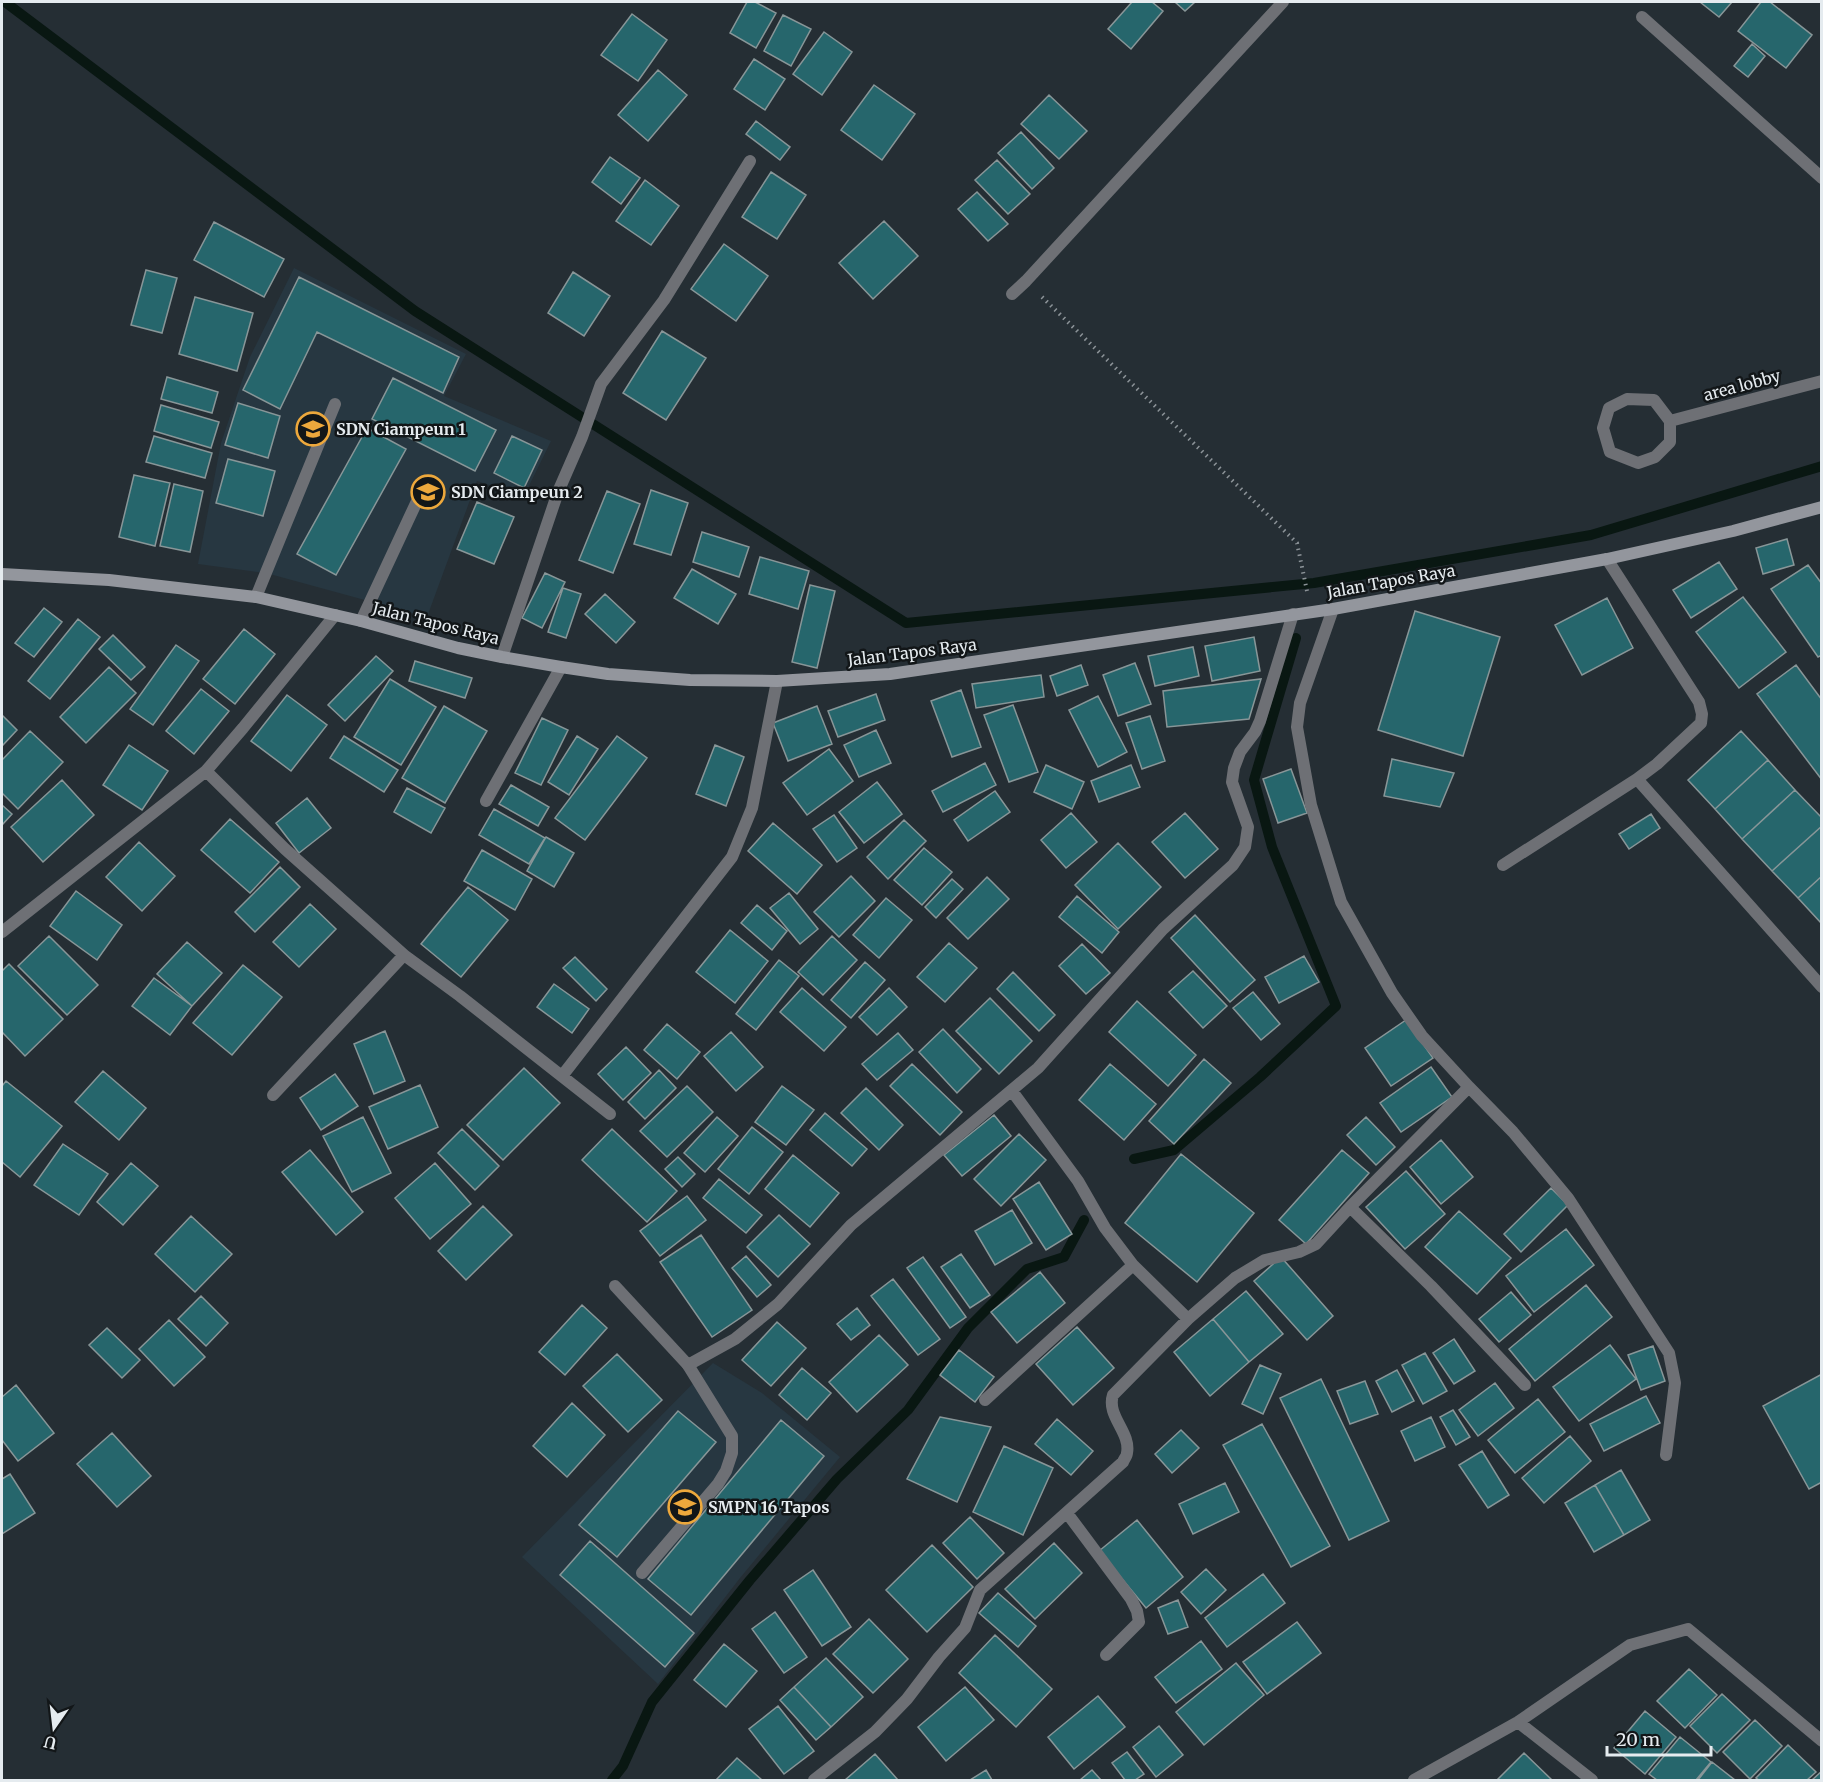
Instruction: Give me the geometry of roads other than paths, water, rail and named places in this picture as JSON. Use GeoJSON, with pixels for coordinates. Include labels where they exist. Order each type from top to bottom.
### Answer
{"type":"FeatureCollection","features":[{"type":"Feature","properties":{"kind":"main road","name":"Jalan Tapos Raya"},"geometry":{"type":"LineString","coordinates":[[2,574],[109,580],[256,597],[361,621],[458,648],[608,674],[690,680],[777,681],[890,674],[1333,609],[1608,559],[1732,531],[1821,507]]}},
{"type":"Feature","properties":{"kind":"street"},"geometry":{"type":"LineString","coordinates":[[1012,294],[1283,2]]}},
{"type":"Feature","properties":{"kind":"street"},"geometry":{"type":"LineString","coordinates":[[1642,16],[1821,178]]}},
{"type":"Feature","properties":{"kind":"street"},"geometry":{"type":"LineString","coordinates":[[502,657],[558,492],[582,437],[601,384],[664,300],[750,161]]}},
{"type":"Feature","properties":{"kind":"street","name":"area lobby"},"geometry":{"type":"LineString","coordinates":[[1670,421],[1821,381]]}},
{"type":"Feature","properties":{"kind":"street"},"geometry":{"type":"LineString","coordinates":[[1627,399],[1654,400],[1670,421],[1670,442],[1655,457],[1638,463],[1611,452],[1603,428],[1610,408],[1627,399]]}},
{"type":"Feature","properties":{"kind":"street"},"geometry":{"type":"LineString","coordinates":[[256,597],[335,404]]}},
{"type":"Feature","properties":{"kind":"street"},"geometry":{"type":"LineString","coordinates":[[361,621],[418,499]]}},
{"type":"Feature","properties":{"kind":"street"},"geometry":{"type":"LineString","coordinates":[[1503,865],[1637,779],[1657,764],[1701,723],[1702,714],[1699,702],[1608,559]]}},
{"type":"Feature","properties":{"kind":"street"},"geometry":{"type":"LineString","coordinates":[[1333,609],[1300,703],[1297,727],[1311,805],[1341,902],[1392,993],[1422,1036],[1513,1132],[1568,1198],[1669,1353],[1675,1383],[1666,1455]]}},
{"type":"Feature","properties":{"kind":"street"},"geometry":{"type":"LineString","coordinates":[[688,1365],[735,1338],[778,1304],[851,1225],[1038,1068],[1163,929],[1233,866],[1245,847],[1248,827],[1232,782],[1234,768],[1240,752],[1260,721],[1293,614]]}},
{"type":"Feature","properties":{"kind":"street"},"geometry":{"type":"LineString","coordinates":[[2,932],[206,771],[335,615]]}},
{"type":"Feature","properties":{"kind":"street"},"geometry":{"type":"LineString","coordinates":[[486,801],[561,667]]}},
{"type":"Feature","properties":{"kind":"street"},"geometry":{"type":"LineString","coordinates":[[562,1076],[732,857],[752,808],[777,681]]}},
{"type":"Feature","properties":{"kind":"street"},"geometry":{"type":"LineString","coordinates":[[206,771],[285,849],[404,955],[610,1114]]}},
{"type":"Feature","properties":{"kind":"street"},"geometry":{"type":"LineString","coordinates":[[1637,779],[1821,987]]}},
{"type":"Feature","properties":{"kind":"street"},"geometry":{"type":"LineString","coordinates":[[273,1095],[404,955]]}},
{"type":"Feature","properties":{"kind":"street"},"geometry":{"type":"LineString","coordinates":[[814,1780],[875,1732],[907,1699],[965,1628],[980,1590],[1123,1462],[1127,1452],[1126,1442],[1110,1402],[1113,1395],[1188,1319],[1235,1278],[1265,1260],[1299,1252],[1316,1244],[1469,1088]]}},
{"type":"Feature","properties":{"kind":"street"},"geometry":{"type":"LineString","coordinates":[[1012,1091],[1078,1182],[1105,1228],[1133,1265],[1188,1319]]}},
{"type":"Feature","properties":{"kind":"street"},"geometry":{"type":"LineString","coordinates":[[1350,1207],[1431,1286],[1526,1385]]}},
{"type":"Feature","properties":{"kind":"street"},"geometry":{"type":"LineString","coordinates":[[985,1400],[1133,1265]]}},
{"type":"Feature","properties":{"kind":"street"},"geometry":{"type":"LineString","coordinates":[[615,1286],[688,1365],[732,1436],[732,1453],[726,1471],[718,1484],[642,1573]]}},
{"type":"Feature","properties":{"kind":"street"},"geometry":{"type":"LineString","coordinates":[[1067,1513],[1131,1599],[1137,1611],[1139,1622],[1106,1654]]}},
{"type":"Feature","properties":{"kind":"street"},"geometry":{"type":"LineString","coordinates":[[1414,1780],[1518,1722],[1630,1645],[1688,1629],[1821,1741]]}},
{"type":"Feature","properties":{"kind":"street"},"geometry":{"type":"LineString","coordinates":[[1518,1722],[1592,1780]]}},
{"type":"Feature","properties":{"kind":"waterway"},"geometry":{"type":"LineString","coordinates":[[5,2],[415,311],[906,623],[1314,583],[1591,535],[1822,466]]}},
{"type":"Feature","properties":{"kind":"waterway"},"geometry":{"type":"LineString","coordinates":[[1134,1159],[1174,1150],[1260,1077],[1336,1006],[1272,847],[1254,780],[1296,638]]}},
{"type":"Feature","properties":{"kind":"waterway"},"geometry":{"type":"LineString","coordinates":[[612,1780],[623,1766],[652,1702],[750,1580],[837,1479],[908,1410],[968,1328],[1027,1269],[1064,1257],[1084,1220]]}},
{"type":"Feature","properties":{"kind":"place","name":"SDN Ciampeun 1"},"geometry":{"type":"Point","coordinates":[313,429]}},
{"type":"Feature","properties":{"kind":"place","name":"SDN Ciampeun 2"},"geometry":{"type":"Point","coordinates":[428,492]}},
{"type":"Feature","properties":{"kind":"place","name":"SMPN 16 Tapos"},"geometry":{"type":"Point","coordinates":[685,1507]}}]}
